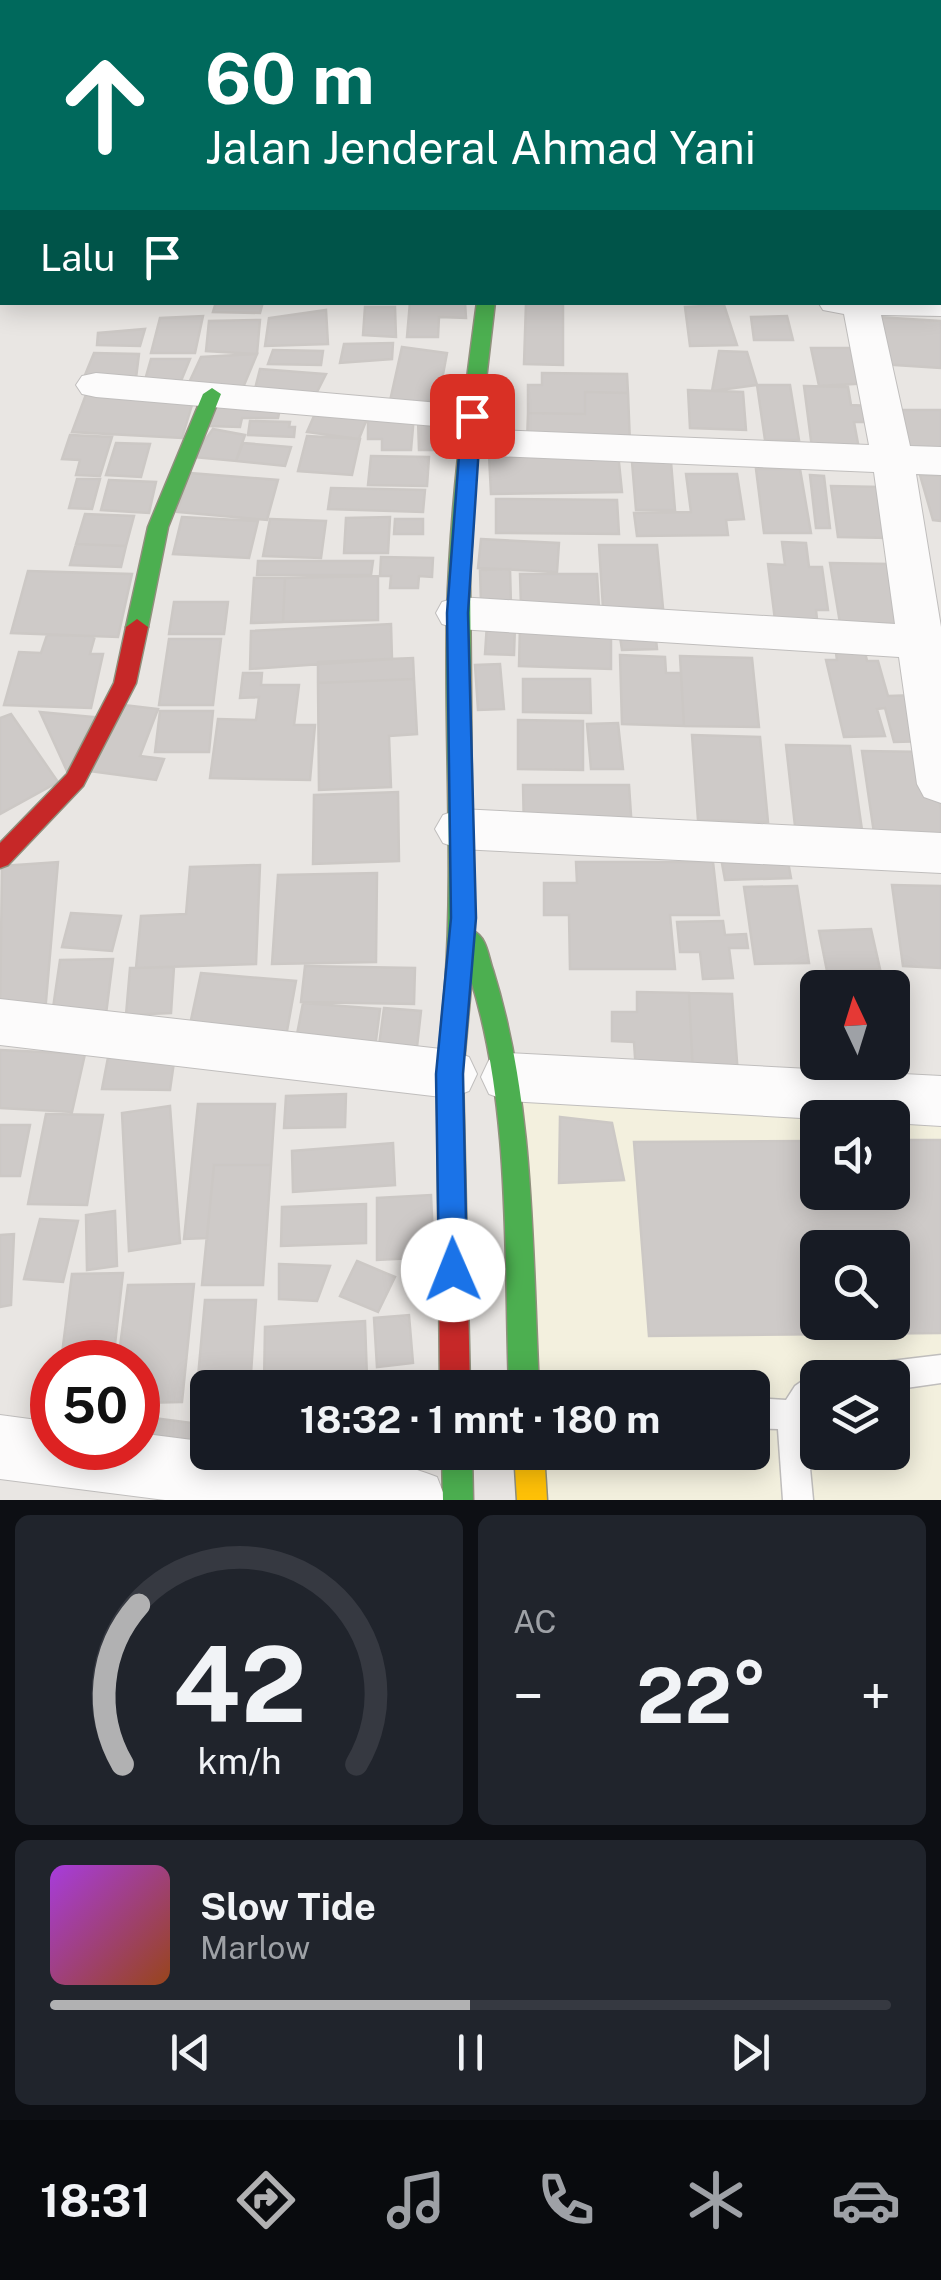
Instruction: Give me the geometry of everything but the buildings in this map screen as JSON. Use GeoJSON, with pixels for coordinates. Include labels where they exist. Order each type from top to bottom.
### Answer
{"type":"FeatureCollection","features":[{"type":"Feature","properties":{"kind":"main road"},"geometry":{"type":"LineString","coordinates":[[456,1370],[450,1074],[464,918],[458,613],[471,429],[486,305]]}},
{"type":"Feature","properties":{"kind":"main road"},"geometry":{"type":"LineString","coordinates":[[0,858],[74,780],[125,684],[158,527],[212,394]]}},
{"type":"Feature","properties":{"kind":"main road"},"geometry":{"type":"LineString","coordinates":[[464,918],[490,992],[508,1077],[523,1370]]}},
{"type":"Feature","properties":{"kind":"main road"},"geometry":{"type":"LineString","coordinates":[[457,1470],[458,1500]]}},
{"type":"Feature","properties":{"kind":"main road"},"geometry":{"type":"LineString","coordinates":[[530,1470],[532,1500]]}},
{"type":"Feature","properties":{"kind":"street"},"geometry":{"type":"LineString","coordinates":[[860,305],[931,642],[941,784]]}},
{"type":"Feature","properties":{"kind":"street"},"geometry":{"type":"LineString","coordinates":[[96,385],[212,394],[471,429],[941,461]]}},
{"type":"Feature","properties":{"kind":"street"},"geometry":{"type":"LineString","coordinates":[[458,613],[931,642]]}},
{"type":"Feature","properties":{"kind":"street"},"geometry":{"type":"LineString","coordinates":[[460,829],[941,853]]}},
{"type":"Feature","properties":{"kind":"street"},"geometry":{"type":"LineString","coordinates":[[0,1022],[450,1074]]}},
{"type":"Feature","properties":{"kind":"street"},"geometry":{"type":"LineString","coordinates":[[508,1077],[941,1101]]}},
{"type":"Feature","properties":{"kind":"street"},"geometry":{"type":"LineString","coordinates":[[0,1447],[414,1500]]}},
{"type":"Feature","properties":{"kind":"lane"},"geometry":{"type":"LineString","coordinates":[[910,1373],[941,1369]]}},
{"type":"Feature","properties":{"kind":"lane"},"geometry":{"type":"LineString","coordinates":[[798,1500],[791,1415],[800,1399]]}},
{"type":"Feature","properties":{"kind":"lane"},"geometry":{"type":"LineString","coordinates":[[770,1414],[791,1415]]}},
{"type":"Feature","properties":{"kind":"shaded area"},"geometry":{"type":"Polygon","coordinates":[[[508,1077],[801,1100],[800,1210],[910,1210],[910,1109],[941,1111],[941,1500],[532,1500],[530,1470],[770,1470],[770,1370],[523,1370],[508,1077]]]}},
{"type":"Feature","properties":{"kind":"traffic: fast"},"geometry":{"type":"LineString","coordinates":[[458,987],[462,893],[459,574],[486,305]]}},
{"type":"Feature","properties":{"kind":"traffic: fast"},"geometry":{"type":"LineString","coordinates":[[137,627],[158,527],[212,394]]}},
{"type":"Feature","properties":{"kind":"traffic: fast"},"geometry":{"type":"LineString","coordinates":[[471,940],[488,994],[509,1105],[523,1370]]}},
{"type":"Feature","properties":{"kind":"traffic: fast"},"geometry":{"type":"LineString","coordinates":[[457,1470],[458,1500]]}},
{"type":"Feature","properties":{"kind":"traffic: slow"},"geometry":{"type":"LineString","coordinates":[[530,1470],[532,1500]]}},
{"type":"Feature","properties":{"kind":"traffic: jam"},"geometry":{"type":"LineString","coordinates":[[0,858],[75,780],[125,683],[137,627]]}},
{"type":"Feature","properties":{"kind":"traffic: jam"},"geometry":{"type":"LineString","coordinates":[[455,1370],[450,1074],[458,987]]}},
{"type":"Feature","properties":{"kind":"route"},"geometry":{"type":"LineString","coordinates":[[453,1270],[450,1074],[464,918],[458,613],[472,416]]}}]}
